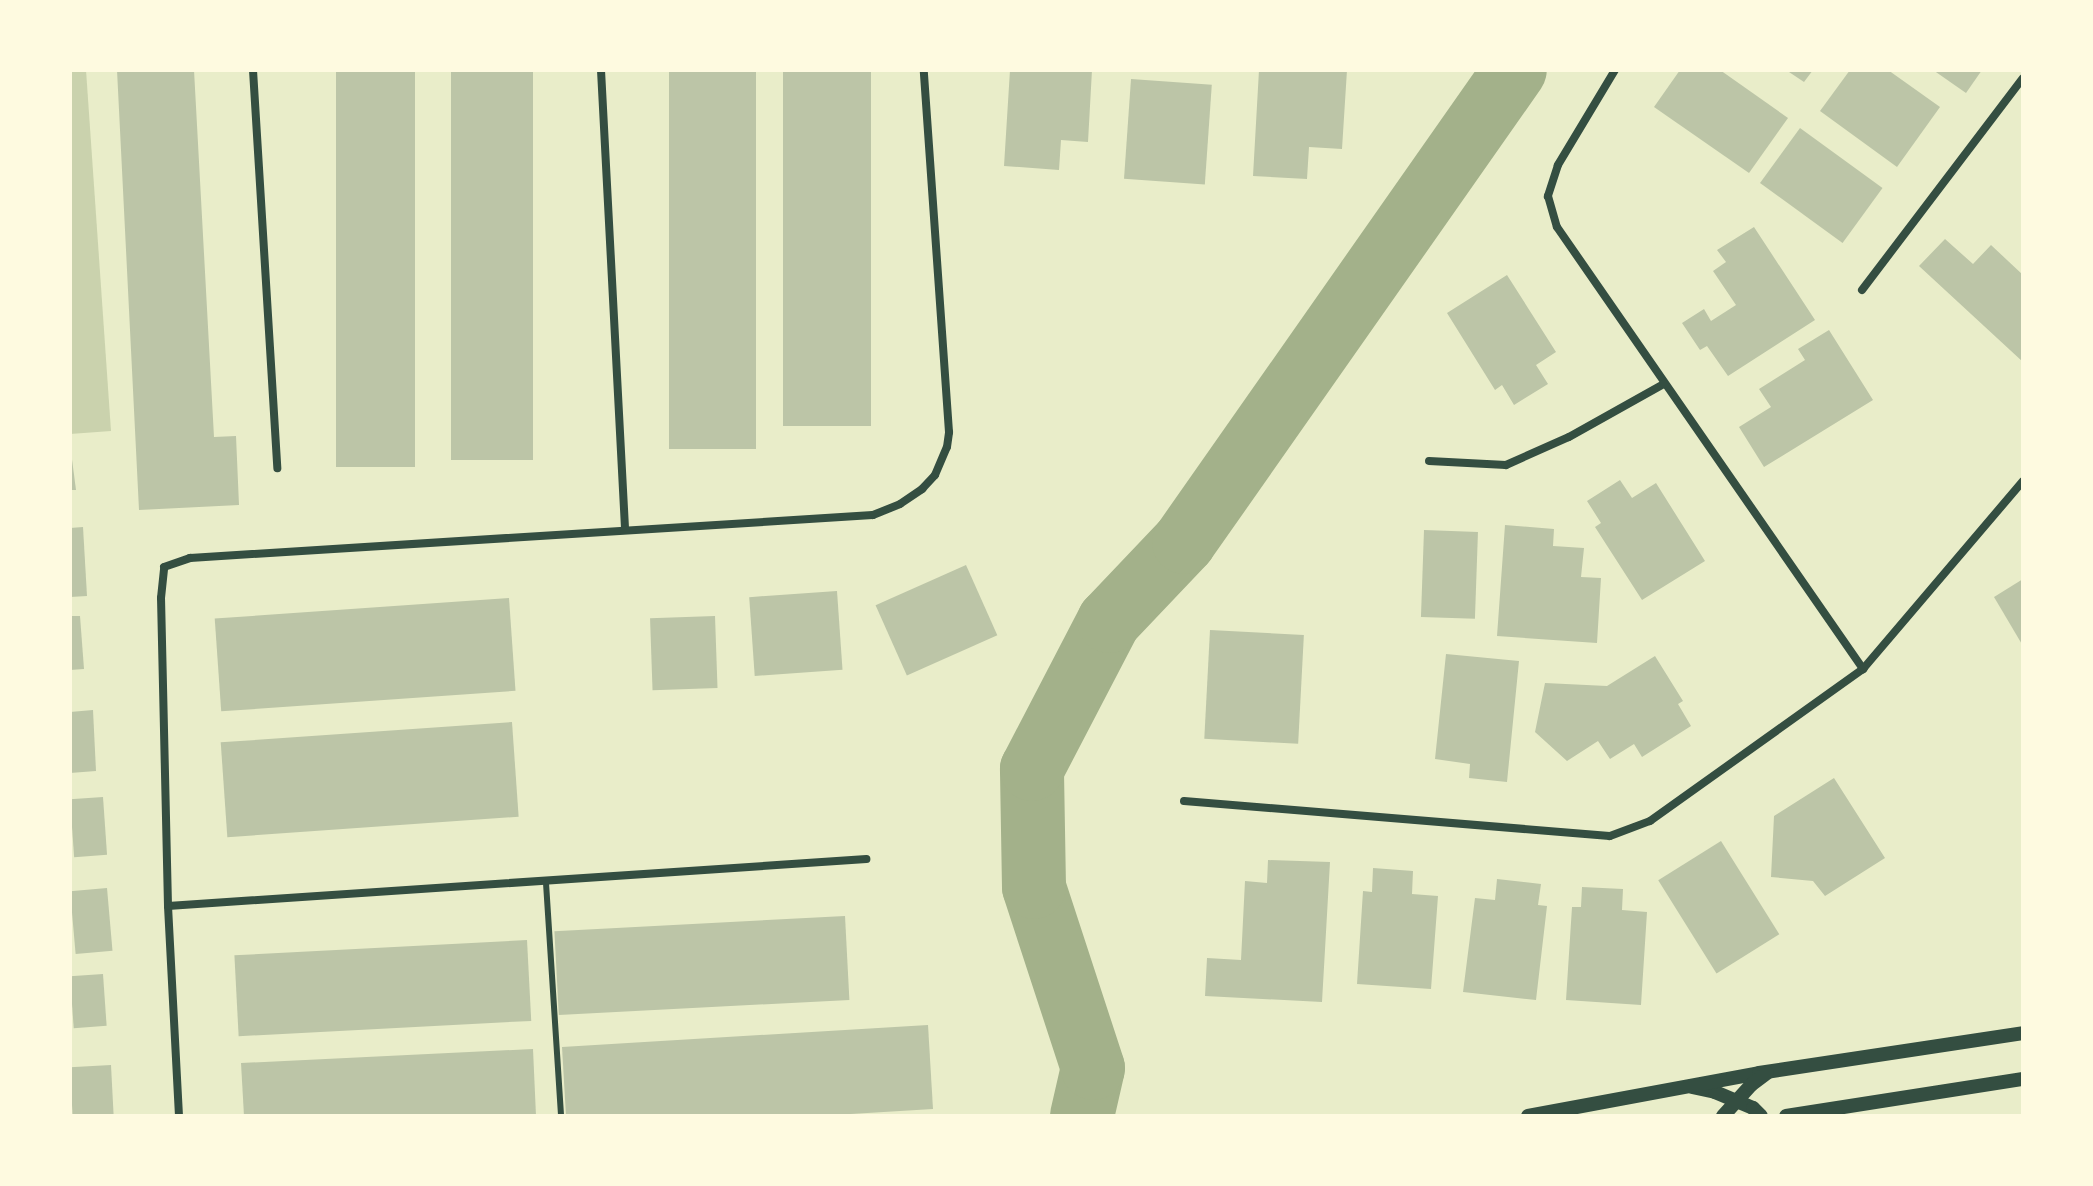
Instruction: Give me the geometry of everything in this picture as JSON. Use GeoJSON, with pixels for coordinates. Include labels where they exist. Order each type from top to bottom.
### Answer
{"type":"FeatureCollection","features":[{"type":"Feature","properties":{"kind":"street"},"geometry":{"type":"LineString","coordinates":[[253,70],[277,468]]}},
{"type":"Feature","properties":{"kind":"street"},"geometry":{"type":"LineString","coordinates":[[601,70],[625,528]]}},
{"type":"Feature","properties":{"kind":"street"},"geometry":{"type":"LineString","coordinates":[[179,1116],[168,906],[161,598],[164,567],[190,558],[625,528],[873,515],[900,504],[922,489],[935,475],[947,447],[949,432],[924,70]]}},
{"type":"Feature","properties":{"kind":"street"},"geometry":{"type":"LineString","coordinates":[[1615,70],[1558,165],[1548,196],[1557,227],[1863,669]]}},
{"type":"Feature","properties":{"kind":"street"},"geometry":{"type":"LineString","coordinates":[[1862,290],[2023,78]]}},
{"type":"Feature","properties":{"kind":"street"},"geometry":{"type":"LineString","coordinates":[[1429,461],[1506,465],[1569,437],[1664,384]]}},
{"type":"Feature","properties":{"kind":"street"},"geometry":{"type":"LineString","coordinates":[[1184,801],[1610,836],[1650,821],[1863,669],[2023,481]]}},
{"type":"Feature","properties":{"kind":"street"},"geometry":{"type":"LineString","coordinates":[[168,906],[546,883],[866,859]]}},
{"type":"Feature","properties":{"kind":"street"},"geometry":{"type":"LineString","coordinates":[[1528,1116],[1770,1071],[2023,1033]]}},
{"type":"Feature","properties":{"kind":"street"},"geometry":{"type":"LineString","coordinates":[[1723,1116],[1751,1085],[1770,1071]]}},
{"type":"Feature","properties":{"kind":"street"},"geometry":{"type":"LineString","coordinates":[[1786,1116],[2023,1079]]}},
{"type":"Feature","properties":{"kind":"street"},"geometry":{"type":"LineString","coordinates":[[1684,1086],[1737,1102],[1761,1116]]}},
{"type":"Feature","properties":{"kind":"street"},"geometry":{"type":"LineString","coordinates":[[1844,1116],[1860,1105]]}},
{"type":"Feature","properties":{"kind":"lane"},"geometry":{"type":"LineString","coordinates":[[546,883],[561,1116]]}},
{"type":"Feature","properties":{"kind":"green space"},"geometry":{"type":"Polygon","coordinates":[[[70,70],[86,70],[111,431],[70,434],[70,70]]]}},
{"type":"Feature","properties":{"kind":"building"},"geometry":{"type":"Polygon","coordinates":[[[117,70],[194,70],[214,437],[236,436],[239,505],[139,510],[117,70]]]}},
{"type":"Feature","properties":{"kind":"building"},"geometry":{"type":"Polygon","coordinates":[[[336,70],[415,70],[415,467],[336,467],[336,70]]]}},
{"type":"Feature","properties":{"kind":"building"},"geometry":{"type":"Polygon","coordinates":[[[451,70],[533,70],[533,460],[451,460],[451,70]]]}},
{"type":"Feature","properties":{"kind":"building"},"geometry":{"type":"Polygon","coordinates":[[[669,70],[756,70],[756,449],[669,449],[669,70]]]}},
{"type":"Feature","properties":{"kind":"building"},"geometry":{"type":"Polygon","coordinates":[[[783,70],[871,70],[871,426],[783,426],[783,70]]]}},
{"type":"Feature","properties":{"kind":"building"},"geometry":{"type":"Polygon","coordinates":[[[1010,70],[1092,70],[1088,142],[1061,140],[1059,170],[1004,166],[1010,70]]]}},
{"type":"Feature","properties":{"kind":"building"},"geometry":{"type":"Polygon","coordinates":[[[1259,70],[1347,70],[1342,149],[1309,147],[1307,179],[1253,176],[1259,70]]]}},
{"type":"Feature","properties":{"kind":"building"},"geometry":{"type":"Polygon","coordinates":[[[1680,70],[1720,70],[1788,118],[1749,173],[1654,107],[1680,70]]]}},
{"type":"Feature","properties":{"kind":"building"},"geometry":{"type":"Polygon","coordinates":[[[1786,70],[1813,70],[1804,82],[1786,70]]]}},
{"type":"Feature","properties":{"kind":"building"},"geometry":{"type":"Polygon","coordinates":[[[1850,70],[1888,70],[1940,107],[1897,167],[1820,111],[1850,70]]]}},
{"type":"Feature","properties":{"kind":"building"},"geometry":{"type":"Polygon","coordinates":[[[1933,70],[1982,70],[1966,93],[1933,70]]]}},
{"type":"Feature","properties":{"kind":"building"},"geometry":{"type":"Polygon","coordinates":[[[1131,79],[1212,85],[1205,184],[1124,179],[1131,79]]]}},
{"type":"Feature","properties":{"kind":"building"},"geometry":{"type":"Polygon","coordinates":[[[1800,128],[1883,188],[1843,243],[1760,183],[1800,128]]]}},
{"type":"Feature","properties":{"kind":"building"},"geometry":{"type":"Polygon","coordinates":[[[1754,227],[1815,320],[1728,376],[1707,346],[1700,350],[1682,323],[1704,309],[1711,321],[1736,305],[1713,271],[1726,262],[1717,250],[1754,227]]]}},
{"type":"Feature","properties":{"kind":"building"},"geometry":{"type":"Polygon","coordinates":[[[1945,239],[1973,264],[1991,245],[2023,275],[2023,362],[1919,266],[1945,239]]]}},
{"type":"Feature","properties":{"kind":"building"},"geometry":{"type":"Polygon","coordinates":[[[1507,275],[1556,352],[1536,365],[1548,384],[1514,405],[1502,385],[1495,390],[1447,313],[1507,275]]]}},
{"type":"Feature","properties":{"kind":"building"},"geometry":{"type":"Polygon","coordinates":[[[1829,330],[1873,400],[1764,467],[1739,427],[1771,407],[1759,389],[1805,360],[1798,349],[1829,330]]]}},
{"type":"Feature","properties":{"kind":"building"},"geometry":{"type":"Polygon","coordinates":[[[70,444],[76,490],[70,490],[70,444]]]}},
{"type":"Feature","properties":{"kind":"building"},"geometry":{"type":"Polygon","coordinates":[[[1620,480],[1632,498],[1656,483],[1705,561],[1642,600],[1595,527],[1601,523],[1587,501],[1620,480]]]}},
{"type":"Feature","properties":{"kind":"building"},"geometry":{"type":"Polygon","coordinates":[[[1505,525],[1554,529],[1553,546],[1584,548],[1581,577],[1601,578],[1597,643],[1497,636],[1505,525]]]}},
{"type":"Feature","properties":{"kind":"building"},"geometry":{"type":"Polygon","coordinates":[[[83,527],[87,596],[70,597],[70,528],[83,527]]]}},
{"type":"Feature","properties":{"kind":"building"},"geometry":{"type":"Polygon","coordinates":[[[1424,530],[1478,532],[1475,619],[1421,617],[1424,530]]]}},
{"type":"Feature","properties":{"kind":"building"},"geometry":{"type":"Polygon","coordinates":[[[966,565],[997,635],[907,676],[876,605],[966,565]]]}},
{"type":"Feature","properties":{"kind":"building"},"geometry":{"type":"Polygon","coordinates":[[[2023,579],[2023,646],[1994,597],[2023,579]]]}},
{"type":"Feature","properties":{"kind":"building"},"geometry":{"type":"Polygon","coordinates":[[[837,591],[843,670],[755,676],[749,597],[837,591]]]}},
{"type":"Feature","properties":{"kind":"building"},"geometry":{"type":"Polygon","coordinates":[[[509,598],[515,691],[221,711],[215,619],[509,598]]]}},
{"type":"Feature","properties":{"kind":"building"},"geometry":{"type":"Polygon","coordinates":[[[70,616],[80,616],[84,669],[70,670],[70,616]]]}},
{"type":"Feature","properties":{"kind":"building"},"geometry":{"type":"Polygon","coordinates":[[[715,616],[718,688],[653,690],[650,618],[715,616]]]}},
{"type":"Feature","properties":{"kind":"building"},"geometry":{"type":"Polygon","coordinates":[[[1210,630],[1304,635],[1298,744],[1204,739],[1210,630]]]}},
{"type":"Feature","properties":{"kind":"building"},"geometry":{"type":"Polygon","coordinates":[[[1446,654],[1519,661],[1507,782],[1469,778],[1470,764],[1435,759],[1446,654]]]}},
{"type":"Feature","properties":{"kind":"building"},"geometry":{"type":"Polygon","coordinates":[[[1655,656],[1683,701],[1678,704],[1691,726],[1642,757],[1634,744],[1610,759],[1598,741],[1567,761],[1535,732],[1545,683],[1607,686],[1655,656]]]}},
{"type":"Feature","properties":{"kind":"building"},"geometry":{"type":"Polygon","coordinates":[[[93,710],[96,771],[70,773],[70,712],[93,710]]]}},
{"type":"Feature","properties":{"kind":"building"},"geometry":{"type":"Polygon","coordinates":[[[512,722],[519,817],[227,837],[221,742],[512,722]]]}},
{"type":"Feature","properties":{"kind":"building"},"geometry":{"type":"Polygon","coordinates":[[[1834,778],[1885,858],[1825,896],[1813,881],[1771,877],[1774,816],[1834,778]]]}},
{"type":"Feature","properties":{"kind":"building"},"geometry":{"type":"Polygon","coordinates":[[[103,797],[107,855],[74,857],[70,799],[103,797]]]}},
{"type":"Feature","properties":{"kind":"building"},"geometry":{"type":"Polygon","coordinates":[[[1721,841],[1779,934],[1717,973],[1658,880],[1721,841]]]}},
{"type":"Feature","properties":{"kind":"building"},"geometry":{"type":"Polygon","coordinates":[[[1268,860],[1330,862],[1322,1002],[1205,996],[1207,958],[1241,960],[1245,881],[1267,883],[1268,860]]]}},
{"type":"Feature","properties":{"kind":"building"},"geometry":{"type":"Polygon","coordinates":[[[1373,868],[1413,871],[1412,894],[1438,896],[1431,989],[1357,984],[1363,891],[1372,892],[1373,868]]]}},
{"type":"Feature","properties":{"kind":"building"},"geometry":{"type":"Polygon","coordinates":[[[1497,879],[1541,884],[1538,905],[1547,906],[1536,1000],[1463,992],[1475,898],[1495,900],[1497,879]]]}},
{"type":"Feature","properties":{"kind":"building"},"geometry":{"type":"Polygon","coordinates":[[[1582,887],[1623,889],[1622,910],[1647,912],[1641,1005],[1566,1000],[1572,907],[1581,907],[1582,887]]]}},
{"type":"Feature","properties":{"kind":"building"},"geometry":{"type":"Polygon","coordinates":[[[107,888],[112,951],[76,954],[70,891],[107,888]]]}},
{"type":"Feature","properties":{"kind":"building"},"geometry":{"type":"Polygon","coordinates":[[[845,916],[849,1000],[559,1015],[554,931],[845,916]]]}},
{"type":"Feature","properties":{"kind":"building"},"geometry":{"type":"Polygon","coordinates":[[[527,940],[531,1021],[239,1036],[234,955],[527,940]]]}},
{"type":"Feature","properties":{"kind":"building"},"geometry":{"type":"Polygon","coordinates":[[[103,974],[107,1026],[74,1028],[70,976],[103,974]]]}},
{"type":"Feature","properties":{"kind":"building"},"geometry":{"type":"Polygon","coordinates":[[[928,1025],[933,1109],[818,1116],[566,1116],[562,1047],[928,1025]]]}},
{"type":"Feature","properties":{"kind":"building"},"geometry":{"type":"Polygon","coordinates":[[[533,1049],[536,1116],[244,1116],[241,1063],[533,1049]]]}},
{"type":"Feature","properties":{"kind":"building"},"geometry":{"type":"Polygon","coordinates":[[[111,1065],[114,1116],[73,1116],[70,1067],[111,1065]]]}},
{"type":"Feature","properties":{"kind":"waterway"},"geometry":{"type":"LineString","coordinates":[[1082,1116],[1093,1068],[1034,887],[1032,769],[1109,621],[1184,542],[1515,70]]}}]}
